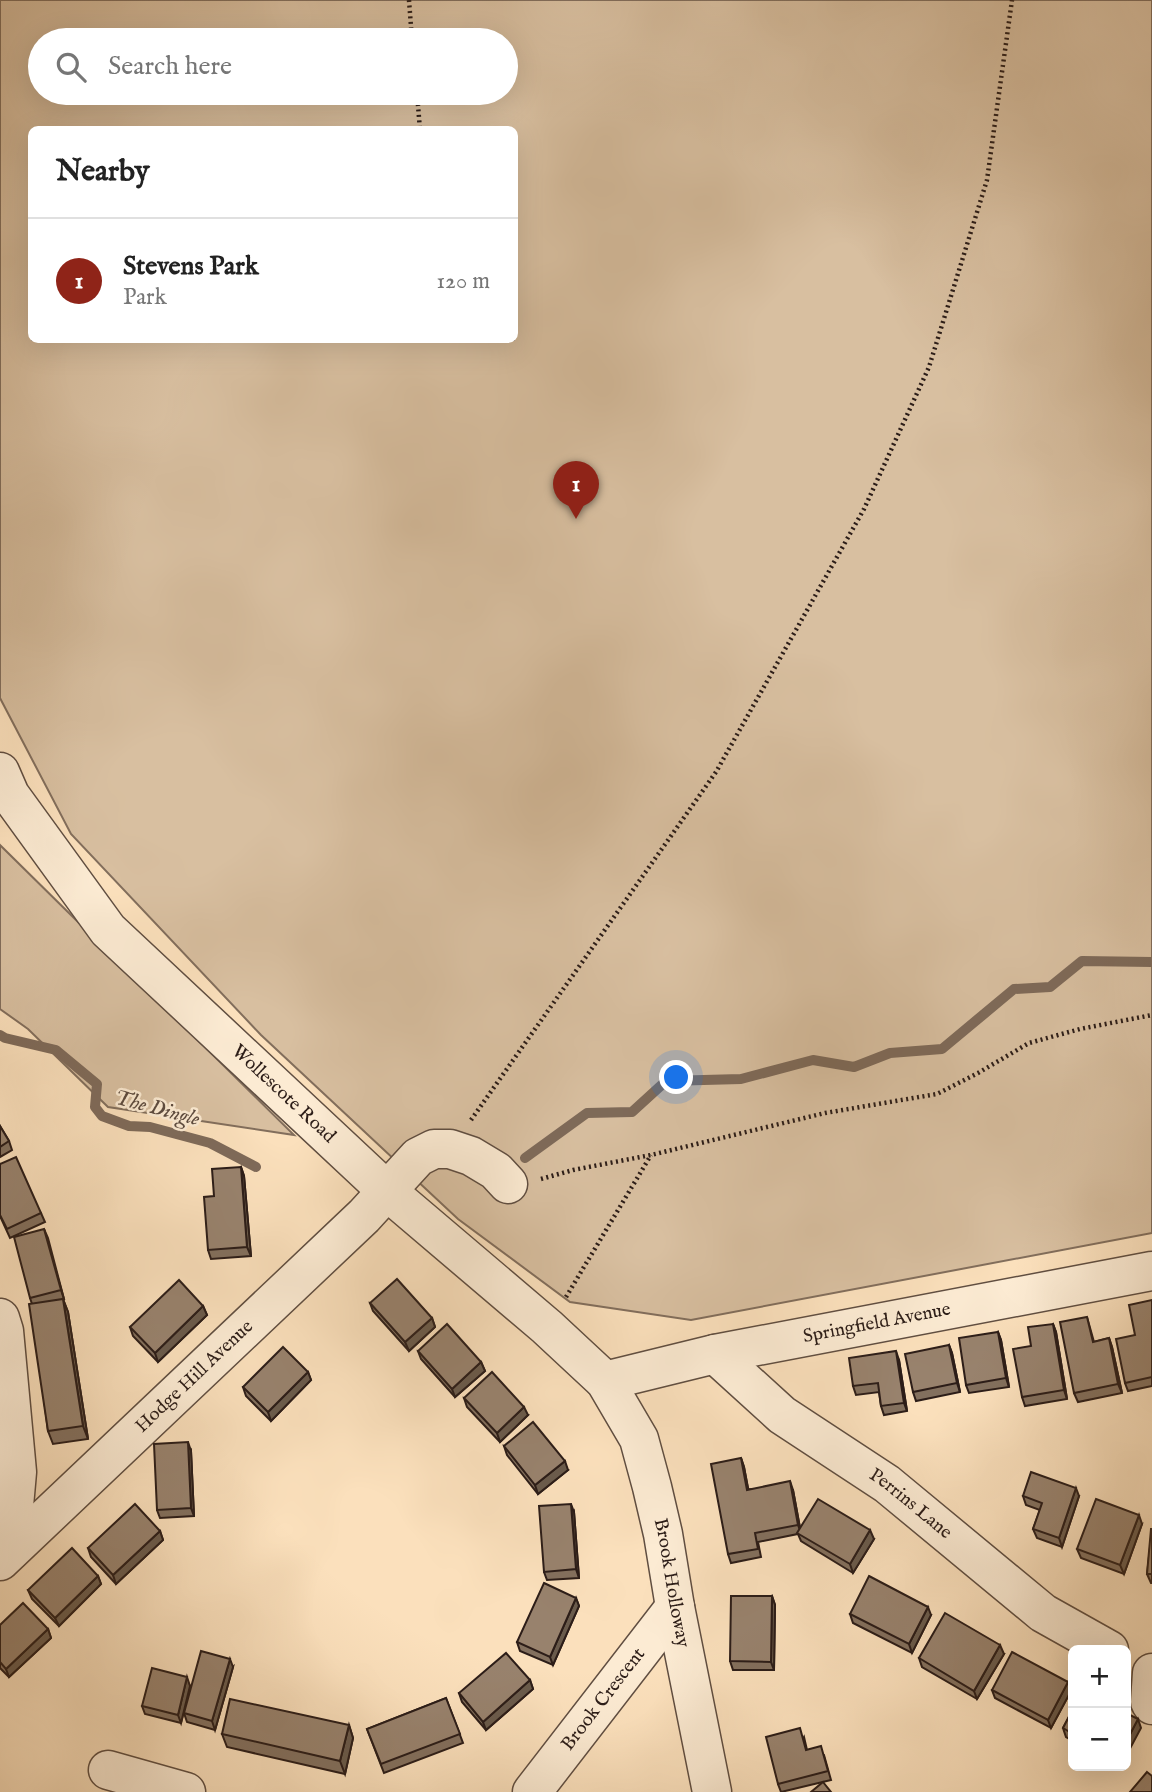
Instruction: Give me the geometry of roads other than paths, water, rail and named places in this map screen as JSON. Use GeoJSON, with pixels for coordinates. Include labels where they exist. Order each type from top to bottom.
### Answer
{"type":"FeatureCollection","features":[{"type":"Feature","properties":{"kind":"street","name":"Wollescote Road"},"geometry":{"type":"LineString","coordinates":[[0,772],[10,795],[108,930],[387,1191],[605,1381]]}},
{"type":"Feature","properties":{"kind":"street","name":"Hodge Hill Avenue"},"geometry":{"type":"LineString","coordinates":[[5,1556],[324,1254],[418,1157],[434,1149],[450,1149],[471,1156],[519,1183]]}},
{"type":"Feature","properties":{"kind":"street","name":"Springfield Avenue"},"geometry":{"type":"LineString","coordinates":[[605,1381],[715,1354],[1152,1271]]}},
{"type":"Feature","properties":{"kind":"street"},"geometry":{"type":"LineString","coordinates":[[0,1318],[4,1331],[17,1472],[5,1556]]}},
{"type":"Feature","properties":{"kind":"street","name":"Perrins Lane"},"geometry":{"type":"LineString","coordinates":[[715,1354],[782,1415],[887,1484],[1043,1613],[1100,1645]]}},
{"type":"Feature","properties":{"kind":"street","name":"Brook Holloway"},"geometry":{"type":"LineString","coordinates":[[605,1381],[639,1440],[663,1534],[712,1792]]}},
{"type":"Feature","properties":{"kind":"street","name":"Brook Crescent"},"geometry":{"type":"LineString","coordinates":[[531,1792],[675,1606]]}},
{"type":"Feature","properties":{"kind":"street"},"geometry":{"type":"LineString","coordinates":[[1131,1661],[1152,1663]]}},
{"type":"Feature","properties":{"kind":"street"},"geometry":{"type":"LineString","coordinates":[[1152,1673],[1152,1705]]}},
{"type":"Feature","properties":{"kind":"street"},"geometry":{"type":"LineString","coordinates":[[108,1770],[150,1765],[186,1792]]}},
{"type":"Feature","properties":{"kind":"waterway"},"geometry":{"type":"LineString","coordinates":[[525,1158],[587,1113],[632,1112],[666,1081],[741,1079],[813,1060],[854,1067],[890,1053],[942,1049],[1014,989],[1050,987],[1082,961],[1152,962]]}},
{"type":"Feature","properties":{"kind":"waterway","name":"The Dingle"},"geometry":{"type":"LineString","coordinates":[[0,1035],[56,1050],[97,1084],[95,1107],[102,1116],[129,1126],[150,1127],[210,1143],[256,1167]]}},
{"type":"Feature","properties":{"kind":"place","name":"Stevens Park"},"geometry":{"type":"Point","coordinates":[576,519]}}]}
